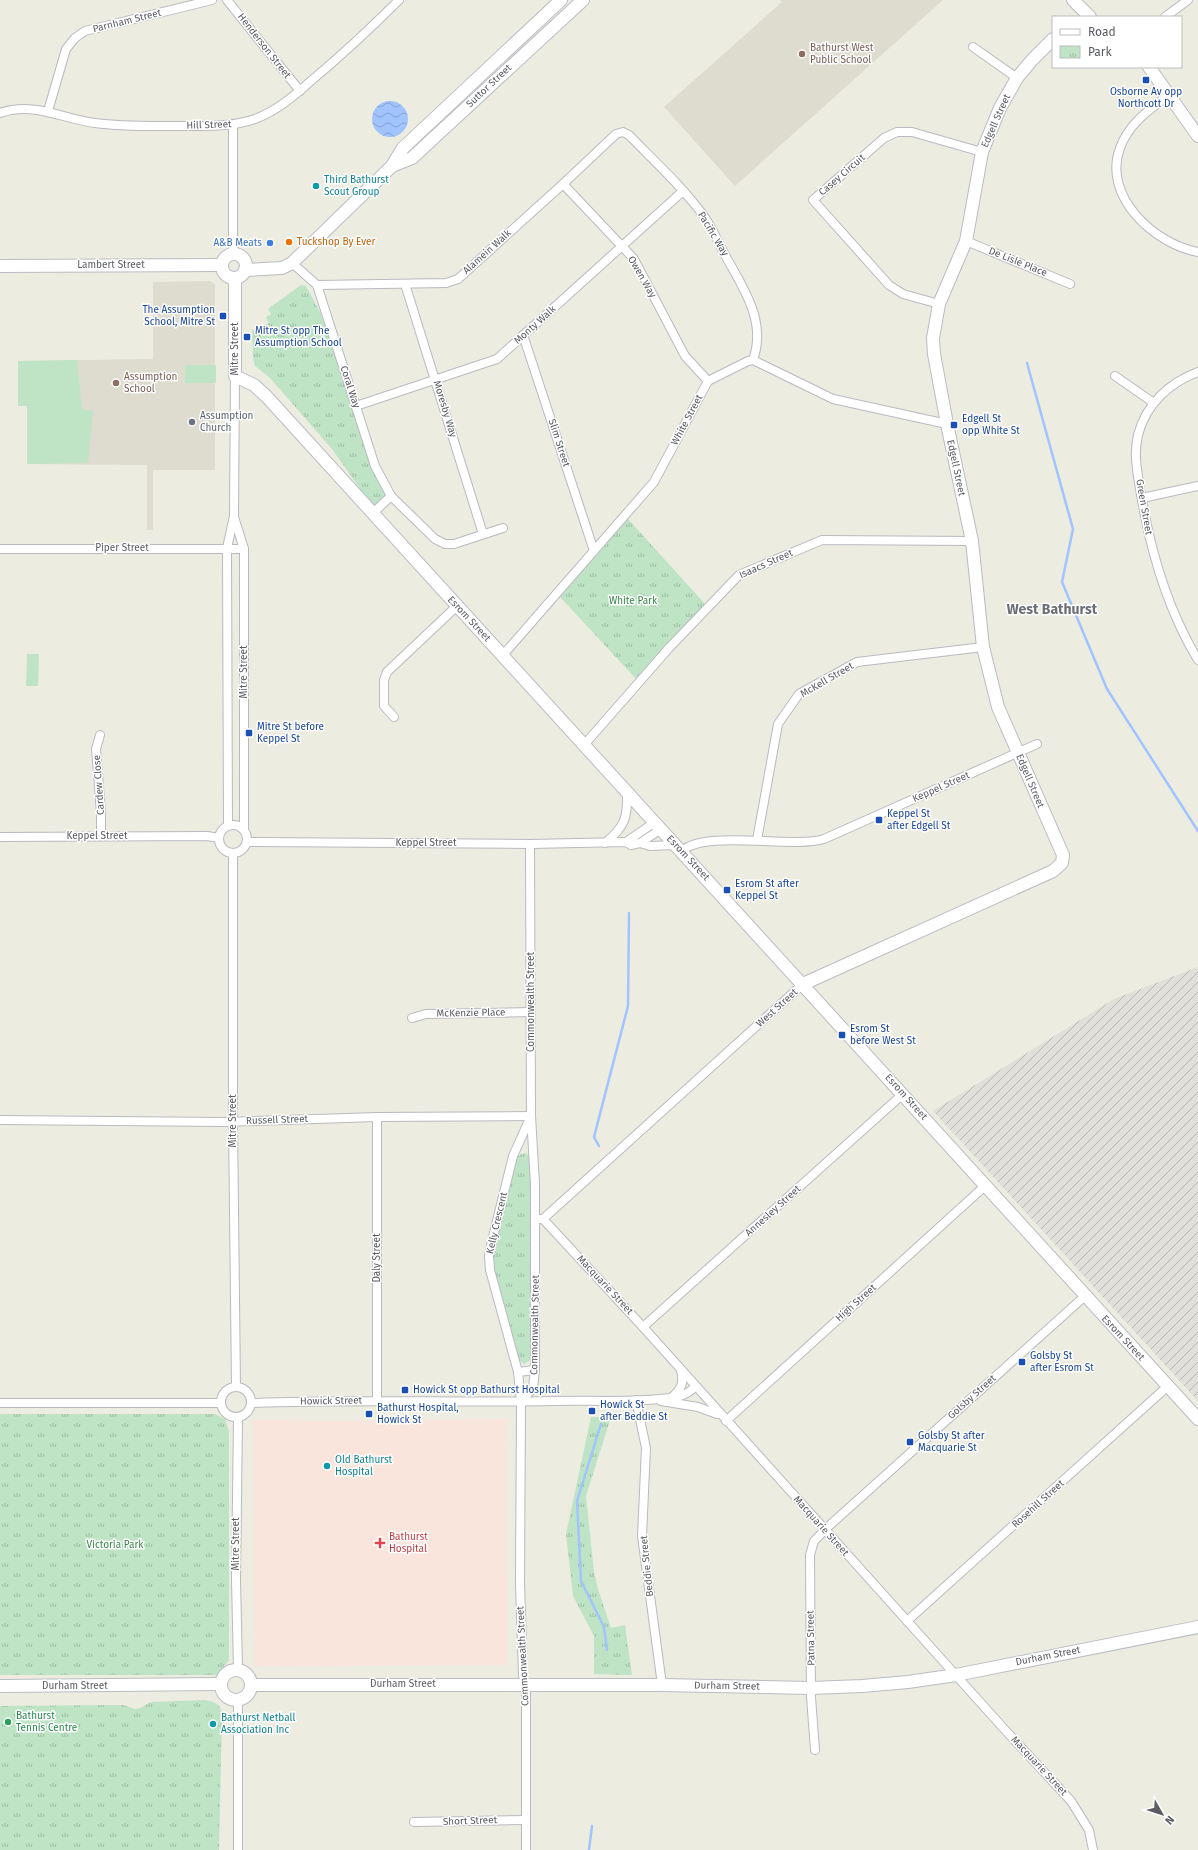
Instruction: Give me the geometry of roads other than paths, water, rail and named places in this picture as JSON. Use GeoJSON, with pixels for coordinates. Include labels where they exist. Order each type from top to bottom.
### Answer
{"type":"FeatureCollection","features":[{"type":"Feature","properties":{"kind":"street","name":"Parnham Street"},"geometry":{"type":"LineString","coordinates":[[48,111],[66,49],[75,38],[85,31],[212,0]]}},
{"type":"Feature","properties":{"kind":"street","name":"Henderson Street"},"geometry":{"type":"LineString","coordinates":[[227,0],[300,91]]}},
{"type":"Feature","properties":{"kind":"street","name":"Hill Street"},"geometry":{"type":"LineString","coordinates":[[0,113],[28,109],[48,111],[93,123],[130,127],[233,125],[256,119],[282,105],[300,91],[334,62],[399,0]]}},
{"type":"Feature","properties":{"kind":"street","name":"Suttor Street"},"geometry":{"type":"LineString","coordinates":[[245,266],[282,268],[292,263],[392,166],[403,148],[561,0]]}},
{"type":"Feature","properties":{"kind":"street","name":"Suttor Street"},"geometry":{"type":"LineString","coordinates":[[392,166],[412,158],[583,0]]}},
{"type":"Feature","properties":{"kind":"street"},"geometry":{"type":"LineString","coordinates":[[1074,0],[1084,16]]}},
{"type":"Feature","properties":{"kind":"street"},"geometry":{"type":"LineString","coordinates":[[1166,16],[1188,0]]}},
{"type":"Feature","properties":{"kind":"street","name":"Edgell Street"},"geometry":{"type":"LineString","coordinates":[[1052,40],[1017,78],[1000,108],[982,152],[966,241],[939,304],[933,338],[934,354],[947,424],[972,542],[983,647],[998,707],[1062,855],[1062,863]]}},
{"type":"Feature","properties":{"kind":"street"},"geometry":{"type":"LineString","coordinates":[[973,47],[1017,78]]}},
{"type":"Feature","properties":{"kind":"street"},"geometry":{"type":"LineString","coordinates":[[1150,68],[1198,136]]}},
{"type":"Feature","properties":{"kind":"street"},"geometry":{"type":"LineString","coordinates":[[1169,95],[1141,116],[1128,132],[1117,155],[1116,165],[1118,183],[1130,208],[1152,230],[1175,245],[1198,252]]}},
{"type":"Feature","properties":{"kind":"street"},"geometry":{"type":"LineString","coordinates":[[233,125],[233,254]]}},
{"type":"Feature","properties":{"kind":"street","name":"Alamein Walk"},"geometry":{"type":"LineString","coordinates":[[317,285],[446,283],[458,279],[564,184],[616,134],[622,132]]}},
{"type":"Feature","properties":{"kind":"street","name":"Pacific Way"},"geometry":{"type":"LineString","coordinates":[[622,132],[629,135],[683,191],[704,216],[752,303],[757,332],[756,348],[753,360]]}},
{"type":"Feature","properties":{"kind":"street","name":"Casey Circuit"},"geometry":{"type":"LineString","coordinates":[[939,304],[903,294],[889,285],[813,200],[884,138],[897,132],[912,132],[982,152]]}},
{"type":"Feature","properties":{"kind":"street","name":"Owen Way"},"geometry":{"type":"LineString","coordinates":[[564,184],[634,258],[685,356],[708,381]]}},
{"type":"Feature","properties":{"kind":"street","name":"Monty Walk"},"geometry":{"type":"LineString","coordinates":[[356,406],[497,359],[683,191]]}},
{"type":"Feature","properties":{"kind":"street","name":"De Lisle Place"},"geometry":{"type":"LineString","coordinates":[[966,241],[1070,284]]}},
{"type":"Feature","properties":{"kind":"street"},"geometry":{"type":"LineString","coordinates":[[233,254],[242,257],[245,266],[241,275],[234,278],[224,273],[222,265],[226,258],[233,254]]}},
{"type":"Feature","properties":{"kind":"street"},"geometry":{"type":"LineString","coordinates":[[292,263],[317,285]]}},
{"type":"Feature","properties":{"kind":"street","name":"Lambert Street"},"geometry":{"type":"LineString","coordinates":[[0,266],[222,265]]}},
{"type":"Feature","properties":{"kind":"street","name":"Mitre Street"},"geometry":{"type":"LineString","coordinates":[[228,826],[227,548],[234,516],[234,278]]}},
{"type":"Feature","properties":{"kind":"street","name":"Moresby Way"},"geometry":{"type":"LineString","coordinates":[[405,284],[484,534]]}},
{"type":"Feature","properties":{"kind":"street","name":"Coral Way"},"geometry":{"type":"LineString","coordinates":[[317,285],[375,466],[391,496],[435,539],[445,544],[454,544],[503,528]]}},
{"type":"Feature","properties":{"kind":"street","name":"Slim Street"},"geometry":{"type":"LineString","coordinates":[[523,335],[594,551]]}},
{"type":"Feature","properties":{"kind":"street"},"geometry":{"type":"LineString","coordinates":[[708,381],[748,361],[753,360],[833,400],[947,424]]}},
{"type":"Feature","properties":{"kind":"street","name":"Green Street"},"geometry":{"type":"LineString","coordinates":[[1198,372],[1171,385],[1154,403],[1141,426],[1136,448],[1136,462],[1150,542],[1164,587],[1180,627],[1198,660]]}},
{"type":"Feature","properties":{"kind":"street","name":"Esrom Street"},"geometry":{"type":"LineString","coordinates":[[235,376],[260,390],[1198,1419]]}},
{"type":"Feature","properties":{"kind":"street"},"geometry":{"type":"LineString","coordinates":[[1115,376],[1154,403]]}},
{"type":"Feature","properties":{"kind":"street","name":"White Street"},"geometry":{"type":"LineString","coordinates":[[503,655],[654,482],[708,381]]}},
{"type":"Feature","properties":{"kind":"street"},"geometry":{"type":"LineString","coordinates":[[1142,498],[1198,486]]}},
{"type":"Feature","properties":{"kind":"street"},"geometry":{"type":"LineString","coordinates":[[373,513],[391,496]]}},
{"type":"Feature","properties":{"kind":"street","name":"Mitre Street"},"geometry":{"type":"LineString","coordinates":[[234,516],[244,549],[244,829]]}},
{"type":"Feature","properties":{"kind":"street","name":"Isaacs Street"},"geometry":{"type":"LineString","coordinates":[[584,745],[669,648],[738,575],[822,540],[972,542]]}},
{"type":"Feature","properties":{"kind":"street","name":"Piper Street"},"geometry":{"type":"LineString","coordinates":[[0,549],[244,549]]}},
{"type":"Feature","properties":{"kind":"street"},"geometry":{"type":"LineString","coordinates":[[394,717],[384,706],[384,680],[387,672],[457,606]]}},
{"type":"Feature","properties":{"kind":"street","name":"McKell Street"},"geometry":{"type":"LineString","coordinates":[[757,840],[778,724],[799,694],[857,662],[983,647]]}},
{"type":"Feature","properties":{"kind":"street","name":"Cardew Close"},"geometry":{"type":"LineString","coordinates":[[100,735],[96,749],[101,813],[100,835]]}},
{"type":"Feature","properties":{"kind":"street","name":"Keppel Street"},"geometry":{"type":"LineString","coordinates":[[247,842],[530,844],[626,842],[631,845],[640,843],[650,846],[679,848],[699,842],[757,840],[813,841],[824,839],[1036,744]]}},
{"type":"Feature","properties":{"kind":"street"},"geometry":{"type":"LineString","coordinates":[[605,842],[620,829],[625,820],[627,813],[627,792]]}},
{"type":"Feature","properties":{"kind":"street"},"geometry":{"type":"LineString","coordinates":[[236,825],[244,829],[247,835],[247,842],[241,852],[233,854],[222,849],[218,838],[220,832],[228,826],[236,825]]}},
{"type":"Feature","properties":{"kind":"street"},"geometry":{"type":"LineString","coordinates":[[626,842],[658,826]]}},
{"type":"Feature","properties":{"kind":"street"},"geometry":{"type":"LineString","coordinates":[[640,843],[658,826]]}},
{"type":"Feature","properties":{"kind":"street","name":"Keppel Street"},"geometry":{"type":"LineString","coordinates":[[0,836],[100,835],[206,836],[218,838]]}},
{"type":"Feature","properties":{"kind":"street","name":"Commonwealth Street"},"geometry":{"type":"LineString","coordinates":[[526,1850],[526,1693],[523,1675],[520,1583],[521,1402],[532,1388],[535,1370],[539,1219],[531,1116],[530,844]]}},
{"type":"Feature","properties":{"kind":"street","name":"Mitre Street"},"geometry":{"type":"LineString","coordinates":[[233,854],[232,1121],[236,1387]]}},
{"type":"Feature","properties":{"kind":"street","name":"West Street"},"geometry":{"type":"LineString","coordinates":[[539,1219],[803,984],[1053,871],[1062,863]]}},
{"type":"Feature","properties":{"kind":"street","name":"McKenzie Place"},"geometry":{"type":"LineString","coordinates":[[412,1018],[426,1014],[531,1012]]}},
{"type":"Feature","properties":{"kind":"street","name":"Annesley Street"},"geometry":{"type":"LineString","coordinates":[[643,1328],[903,1094]]}},
{"type":"Feature","properties":{"kind":"street","name":"Russell Street"},"geometry":{"type":"LineString","coordinates":[[0,1120],[232,1121],[377,1117],[531,1116]]}},
{"type":"Feature","properties":{"kind":"street","name":"Kelly Crescent"},"geometry":{"type":"LineString","coordinates":[[521,1402],[518,1372],[490,1270],[489,1256],[494,1230],[513,1156],[531,1116]]}},
{"type":"Feature","properties":{"kind":"street","name":"Daly Street"},"geometry":{"type":"LineString","coordinates":[[377,1117],[377,1400]]}},
{"type":"Feature","properties":{"kind":"street","name":"High Street"},"geometry":{"type":"LineString","coordinates":[[724,1419],[986,1185]]}},
{"type":"Feature","properties":{"kind":"street","name":"Macquarie Street"},"geometry":{"type":"LineString","coordinates":[[539,1219],[643,1328],[824,1530],[1071,1801],[1085,1822],[1093,1850]]}},
{"type":"Feature","properties":{"kind":"street","name":"Golsby Street"},"geometry":{"type":"LineString","coordinates":[[824,1530],[1085,1296]]}},
{"type":"Feature","properties":{"kind":"street"},"geometry":{"type":"LineString","coordinates":[[518,1372],[535,1370]]}},
{"type":"Feature","properties":{"kind":"street"},"geometry":{"type":"LineString","coordinates":[[672,1397],[679,1391],[682,1384],[681,1370]]}},
{"type":"Feature","properties":{"kind":"street","name":"Rosehill Street"},"geometry":{"type":"LineString","coordinates":[[907,1621],[1168,1386]]}},
{"type":"Feature","properties":{"kind":"street"},"geometry":{"type":"LineString","coordinates":[[236,1387],[245,1390],[251,1398],[251,1403],[247,1413],[238,1417],[226,1414],[221,1403],[225,1392],[236,1387]]}},
{"type":"Feature","properties":{"kind":"street","name":"Howick Street"},"geometry":{"type":"LineString","coordinates":[[650,1400],[683,1395],[695,1387]]}},
{"type":"Feature","properties":{"kind":"street"},"geometry":{"type":"LineString","coordinates":[[683,1404],[692,1401],[701,1394]]}},
{"type":"Feature","properties":{"kind":"street","name":"Howick Street"},"geometry":{"type":"LineString","coordinates":[[251,1403],[377,1400],[521,1402],[650,1400],[683,1404],[706,1409],[724,1419]]}},
{"type":"Feature","properties":{"kind":"street","name":"Beddie Street"},"geometry":{"type":"LineString","coordinates":[[636,1400],[646,1448],[642,1536],[662,1685]]}},
{"type":"Feature","properties":{"kind":"street"},"geometry":{"type":"LineString","coordinates":[[0,1403],[221,1403]]}},
{"type":"Feature","properties":{"kind":"street","name":"Mitre Street"},"geometry":{"type":"LineString","coordinates":[[238,1417],[236,1579],[238,1670]]}},
{"type":"Feature","properties":{"kind":"street","name":"Patna Street"},"geometry":{"type":"LineString","coordinates":[[815,1750],[812,1688],[810,1555],[814,1541],[824,1530]]}},
{"type":"Feature","properties":{"kind":"street","name":"Durham Street"},"geometry":{"type":"LineString","coordinates":[[251,1684],[524,1684],[812,1688],[870,1686],[956,1675],[1198,1627]]}},
{"type":"Feature","properties":{"kind":"street"},"geometry":{"type":"LineString","coordinates":[[238,1670],[246,1674],[251,1684],[249,1693],[238,1700],[234,1700],[226,1696],[223,1693],[221,1684],[226,1674],[238,1670]]}},
{"type":"Feature","properties":{"kind":"street","name":"Durham Street"},"geometry":{"type":"LineString","coordinates":[[0,1686],[221,1684]]}},
{"type":"Feature","properties":{"kind":"street"},"geometry":{"type":"LineString","coordinates":[[238,1700],[238,1850]]}},
{"type":"Feature","properties":{"kind":"street","name":"Short Street"},"geometry":{"type":"LineString","coordinates":[[414,1822],[526,1820]]}},
{"type":"Feature","properties":{"kind":"water"},"geometry":{"type":"Polygon","coordinates":[[[394,101],[403,106],[407,112],[407,126],[403,132],[394,137],[386,137],[377,132],[373,126],[372,115],[377,106],[383,102],[394,101]]]}},
{"type":"Feature","properties":{"kind":"waterway"},"geometry":{"type":"LineString","coordinates":[[1027,363],[1073,529],[1062,582],[1107,689],[1198,831]]}},
{"type":"Feature","properties":{"kind":"waterway"},"geometry":{"type":"LineString","coordinates":[[599,1146],[594,1137],[628,1006],[629,913]]}},
{"type":"Feature","properties":{"kind":"waterway"},"geometry":{"type":"LineString","coordinates":[[601,1424],[577,1501],[581,1581],[604,1627],[607,1650]]}},
{"type":"Feature","properties":{"kind":"waterway"},"geometry":{"type":"LineString","coordinates":[[589,1850],[592,1826]]}},
{"type":"Feature","properties":{"kind":"place","name":"Bathurst West Public School"},"geometry":{"type":"Point","coordinates":[802,54]}},
{"type":"Feature","properties":{"kind":"place","name":"Osborne Av opp Northcott Dr"},"geometry":{"type":"Point","coordinates":[1146,80]}},
{"type":"Feature","properties":{"kind":"place","name":"Third Bathurst Scout Group"},"geometry":{"type":"Point","coordinates":[316,186]}},
{"type":"Feature","properties":{"kind":"place","name":"Tuckshop By Ever"},"geometry":{"type":"Point","coordinates":[289,242]}},
{"type":"Feature","properties":{"kind":"place","name":"A&B Meats"},"geometry":{"type":"Point","coordinates":[270,243]}},
{"type":"Feature","properties":{"kind":"place","name":"The Assumption School, Mitre St"},"geometry":{"type":"Point","coordinates":[223,316]}},
{"type":"Feature","properties":{"kind":"place","name":"Mitre St opp The Assumption School"},"geometry":{"type":"Point","coordinates":[247,337]}},
{"type":"Feature","properties":{"kind":"place","name":"Assumption School"},"geometry":{"type":"Point","coordinates":[116,383]}},
{"type":"Feature","properties":{"kind":"place","name":"Assumption Church"},"geometry":{"type":"Point","coordinates":[192,422]}},
{"type":"Feature","properties":{"kind":"place","name":"Edgell St opp White St"},"geometry":{"type":"Point","coordinates":[954,425]}},
{"type":"Feature","properties":{"kind":"place","name":"Mitre St before Keppel St"},"geometry":{"type":"Point","coordinates":[249,733]}},
{"type":"Feature","properties":{"kind":"place","name":"Keppel St after Edgell St"},"geometry":{"type":"Point","coordinates":[879,820]}},
{"type":"Feature","properties":{"kind":"place","name":"Esrom St after Keppel St"},"geometry":{"type":"Point","coordinates":[727,890]}},
{"type":"Feature","properties":{"kind":"place","name":"Esrom St before West St"},"geometry":{"type":"Point","coordinates":[842,1035]}},
{"type":"Feature","properties":{"kind":"place","name":"Golsby St after Esrom St"},"geometry":{"type":"Point","coordinates":[1022,1362]}},
{"type":"Feature","properties":{"kind":"place","name":"Howick St opp Bathurst Hospital"},"geometry":{"type":"Point","coordinates":[405,1390]}},
{"type":"Feature","properties":{"kind":"place","name":"Howick St after Beddie St"},"geometry":{"type":"Point","coordinates":[592,1411]}},
{"type":"Feature","properties":{"kind":"place","name":"Bathurst Hospital, Howick St"},"geometry":{"type":"Point","coordinates":[369,1414]}},
{"type":"Feature","properties":{"kind":"place","name":"Golsby St after Macquarie St"},"geometry":{"type":"Point","coordinates":[910,1442]}},
{"type":"Feature","properties":{"kind":"place","name":"Old Bathurst Hospital"},"geometry":{"type":"Point","coordinates":[327,1466]}},
{"type":"Feature","properties":{"kind":"place","name":"Bathurst Hospital"},"geometry":{"type":"Point","coordinates":[380,1543]}},
{"type":"Feature","properties":{"kind":"place","name":"Bathurst Tennis Centre"},"geometry":{"type":"Point","coordinates":[8,1722]}},
{"type":"Feature","properties":{"kind":"place","name":"Bathurst Netball Association Inc"},"geometry":{"type":"Point","coordinates":[213,1724]}},
{"type":"Feature","properties":{"kind":"district","name":"West Bathurst"},"geometry":{"type":"Point","coordinates":[1052,609]}},
{"type":"Feature","properties":{"kind":"park label","name":"White Park"},"geometry":{"type":"Point","coordinates":[633,601]}},
{"type":"Feature","properties":{"kind":"park label","name":"Victoria Park"},"geometry":{"type":"Point","coordinates":[115,1545]}}]}
